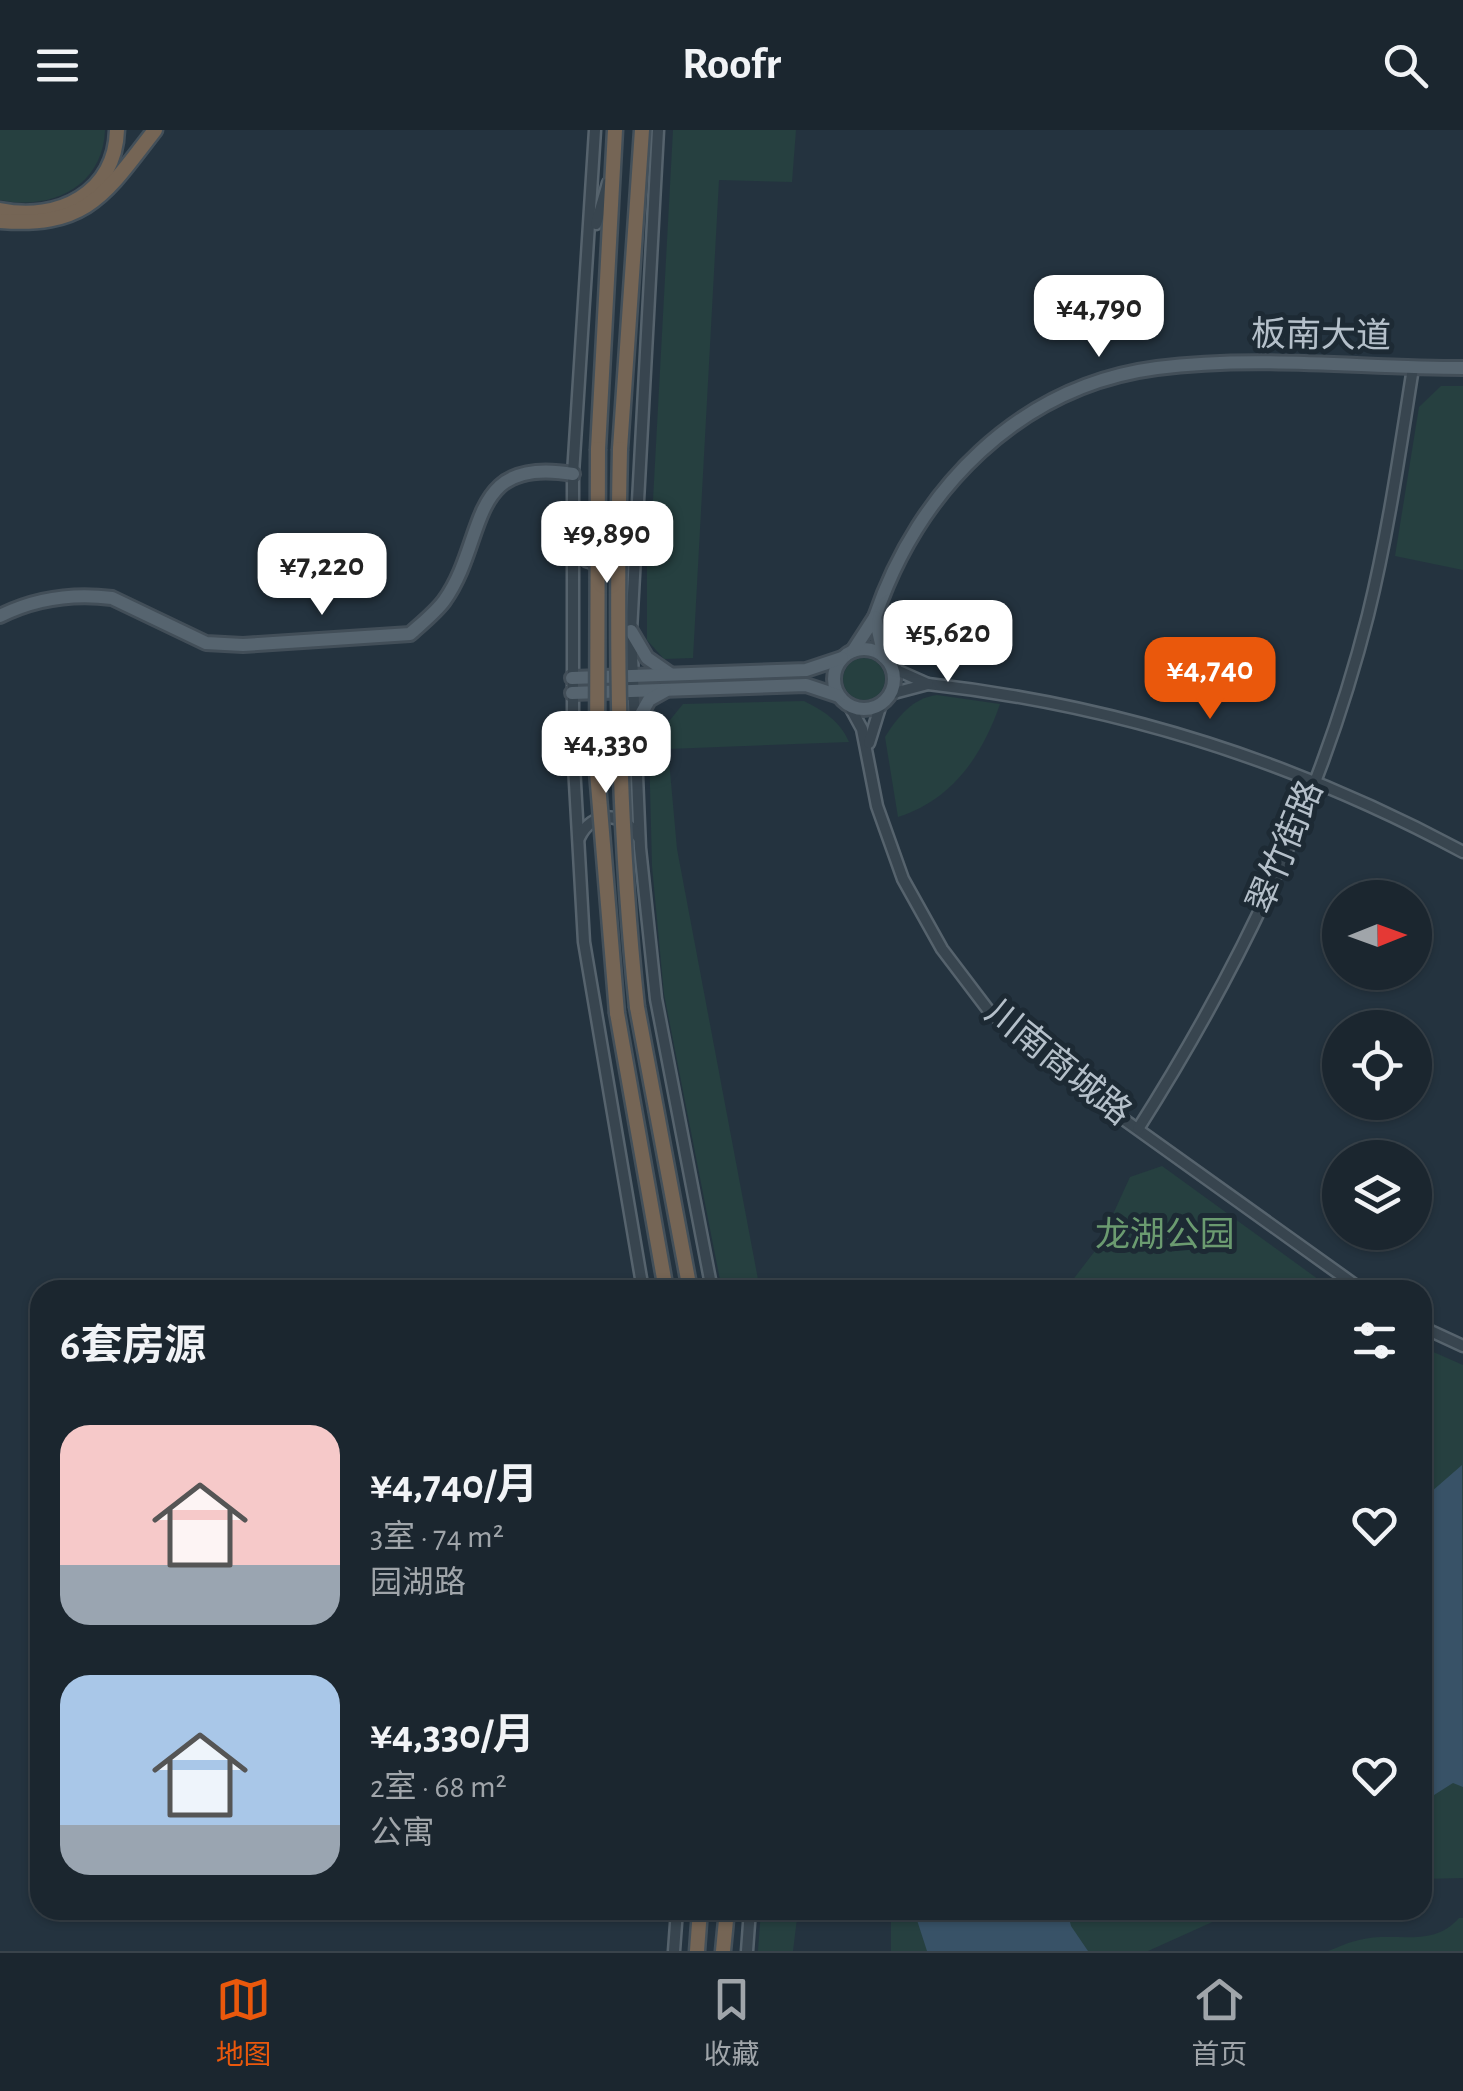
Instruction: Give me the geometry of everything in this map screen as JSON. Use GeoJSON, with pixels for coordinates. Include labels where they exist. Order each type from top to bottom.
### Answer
{"type":"FeatureCollection","features":[{"type":"Feature","properties":{"kind":"highway"},"geometry":{"type":"LineString","coordinates":[[0,210],[42,212],[86,197],[110,170],[118,130]]}},
{"type":"Feature","properties":{"kind":"highway"},"geometry":{"type":"LineString","coordinates":[[0,222],[60,219],[88,208],[114,186],[155,130]]}},
{"type":"Feature","properties":{"kind":"highway"},"geometry":{"type":"LineString","coordinates":[[615,130],[598,449],[597,772],[617,1013],[664,1280]]}},
{"type":"Feature","properties":{"kind":"highway"},"geometry":{"type":"LineString","coordinates":[[642,130],[620,449],[616,628],[619,770],[624,886],[637,1007],[688,1280]]}},
{"type":"Feature","properties":{"kind":"highway"},"geometry":{"type":"LineString","coordinates":[[697,1951],[699,1920]]}},
{"type":"Feature","properties":{"kind":"highway"},"geometry":{"type":"LineString","coordinates":[[724,1951],[726,1920]]}},
{"type":"Feature","properties":{"kind":"main road","name":"板南大道"},"geometry":{"type":"LineString","coordinates":[[847,655],[875,618],[904,545],[956,474],[1029,414],[1072,393],[1123,375],[1174,367],[1463,368]]}},
{"type":"Feature","properties":{"kind":"main road"},"geometry":{"type":"LineString","coordinates":[[0,616],[42,600],[98,596],[112,598],[206,643],[242,645],[410,634],[445,600],[472,531],[507,480],[526,470],[573,474]]}},
{"type":"Feature","properties":{"kind":"main road"},"geometry":{"type":"LineString","coordinates":[[572,678],[666,690],[806,685],[868,708],[885,699],[888,662],[875,618]]}},
{"type":"Feature","properties":{"kind":"main road"},"geometry":{"type":"LineString","coordinates":[[632,632],[647,658],[673,675]]}},
{"type":"Feature","properties":{"kind":"main road"},"geometry":{"type":"LineString","coordinates":[[572,693],[673,675],[806,670],[866,649],[888,662]]}},
{"type":"Feature","properties":{"kind":"main road"},"geometry":{"type":"LineString","coordinates":[[844,700],[834,677],[847,655]]}},
{"type":"Feature","properties":{"kind":"main road"},"geometry":{"type":"LineString","coordinates":[[634,725],[648,700],[666,690]]}},
{"type":"Feature","properties":{"kind":"street"},"geometry":{"type":"LineString","coordinates":[[595,130],[573,474],[572,693],[578,852],[584,942],[645,1280]]}},
{"type":"Feature","properties":{"kind":"street"},"geometry":{"type":"LineString","coordinates":[[642,130],[652,196]]}},
{"type":"Feature","properties":{"kind":"street"},"geometry":{"type":"LineString","coordinates":[[658,130],[635,538],[632,684],[640,848],[656,999],[708,1280]]}},
{"type":"Feature","properties":{"kind":"street"},"geometry":{"type":"LineString","coordinates":[[590,244],[614,160]]}},
{"type":"Feature","properties":{"kind":"street","name":"翠竹街路"},"geometry":{"type":"LineString","coordinates":[[1138,1128],[1215,1002],[1278,872],[1316,780],[1367,618],[1413,368]]}},
{"type":"Feature","properties":{"kind":"street"},"geometry":{"type":"LineString","coordinates":[[573,539],[586,561],[606,566],[625,556],[635,538]]}},
{"type":"Feature","properties":{"kind":"street"},"geometry":{"type":"LineString","coordinates":[[888,662],[928,684],[1047,701],[1172,731],[1316,780],[1463,852]]}},
{"type":"Feature","properties":{"kind":"street"},"geometry":{"type":"LineString","coordinates":[[868,749],[885,699],[928,684]]}},
{"type":"Feature","properties":{"kind":"street"},"geometry":{"type":"LineString","coordinates":[[844,700],[868,749]]}},
{"type":"Feature","properties":{"kind":"street","name":"川南商城路"},"geometry":{"type":"LineString","coordinates":[[868,749],[878,806],[903,879],[962,979],[1016,1038],[1348,1280]]}},
{"type":"Feature","properties":{"kind":"street"},"geometry":{"type":"LineString","coordinates":[[578,852],[582,832],[607,816],[626,822],[640,848]]}},
{"type":"Feature","properties":{"kind":"street"},"geometry":{"type":"LineString","coordinates":[[1432,1332],[1463,1346]]}},
{"type":"Feature","properties":{"kind":"street"},"geometry":{"type":"LineString","coordinates":[[674,1951],[677,1920]]}},
{"type":"Feature","properties":{"kind":"street"},"geometry":{"type":"LineString","coordinates":[[747,1951],[749,1920]]}},
{"type":"Feature","properties":{"kind":"green space"},"geometry":{"type":"Polygon","coordinates":[[[0,130],[105,130],[102,150],[85,180],[56,197],[19,202],[0,200],[0,130]]]}},
{"type":"Feature","properties":{"kind":"green space"},"geometry":{"type":"Polygon","coordinates":[[[673,130],[796,130],[792,182],[719,180],[693,658],[664,659],[647,640],[647,529],[653,500],[673,130]]]}},
{"type":"Feature","properties":{"kind":"green space"},"geometry":{"type":"Polygon","coordinates":[[[1441,386],[1463,386],[1463,570],[1395,556],[1419,407],[1441,386]]]}},
{"type":"Feature","properties":{"kind":"green space"},"geometry":{"type":"Polygon","coordinates":[[[864,658],[879,664],[885,679],[879,694],[864,700],[849,694],[843,679],[849,664],[864,658]]]}},
{"type":"Feature","properties":{"kind":"green space"},"geometry":{"type":"Polygon","coordinates":[[[937,695],[1000,704],[984,741],[962,774],[934,799],[898,817],[885,737],[913,705],[937,695]]]}},
{"type":"Feature","properties":{"kind":"green space"},"geometry":{"type":"Polygon","coordinates":[[[804,701],[831,717],[849,742],[668,749],[677,849],[758,1280],[720,1280],[664,994],[652,866],[649,746],[683,704],[804,701]]]}},
{"type":"Feature","properties":{"kind":"green space","name":"龙湖公园"},"geometry":{"type":"Polygon","coordinates":[[[1162,1166],[1319,1280],[1073,1280],[1098,1247],[1130,1177],[1162,1166]]]}},
{"type":"Feature","properties":{"kind":"green space"},"geometry":{"type":"Polygon","coordinates":[[[1432,1351],[1463,1365],[1463,1878],[1432,1879],[1432,1351]]]}},
{"type":"Feature","properties":{"kind":"green space"},"geometry":{"type":"Polygon","coordinates":[[[1463,1918],[1463,1951],[1328,1951],[1373,1938],[1437,1933],[1463,1918]]]}},
{"type":"Feature","properties":{"kind":"green space"},"geometry":{"type":"Polygon","coordinates":[[[760,1920],[797,1920],[793,1951],[758,1951],[760,1920]]]}},
{"type":"Feature","properties":{"kind":"green space"},"geometry":{"type":"Polygon","coordinates":[[[891,1920],[1217,1920],[1148,1951],[891,1951],[891,1920]]]}},
{"type":"Feature","properties":{"kind":"water"},"geometry":{"type":"Polygon","coordinates":[[[1462,1465],[1463,1787],[1453,1783],[1432,1796],[1434,1537],[1432,1491],[1462,1465]]]}},
{"type":"Feature","properties":{"kind":"water"},"geometry":{"type":"Polygon","coordinates":[[[917,1920],[1070,1920],[1088,1951],[927,1951],[917,1920]]]}}]}
